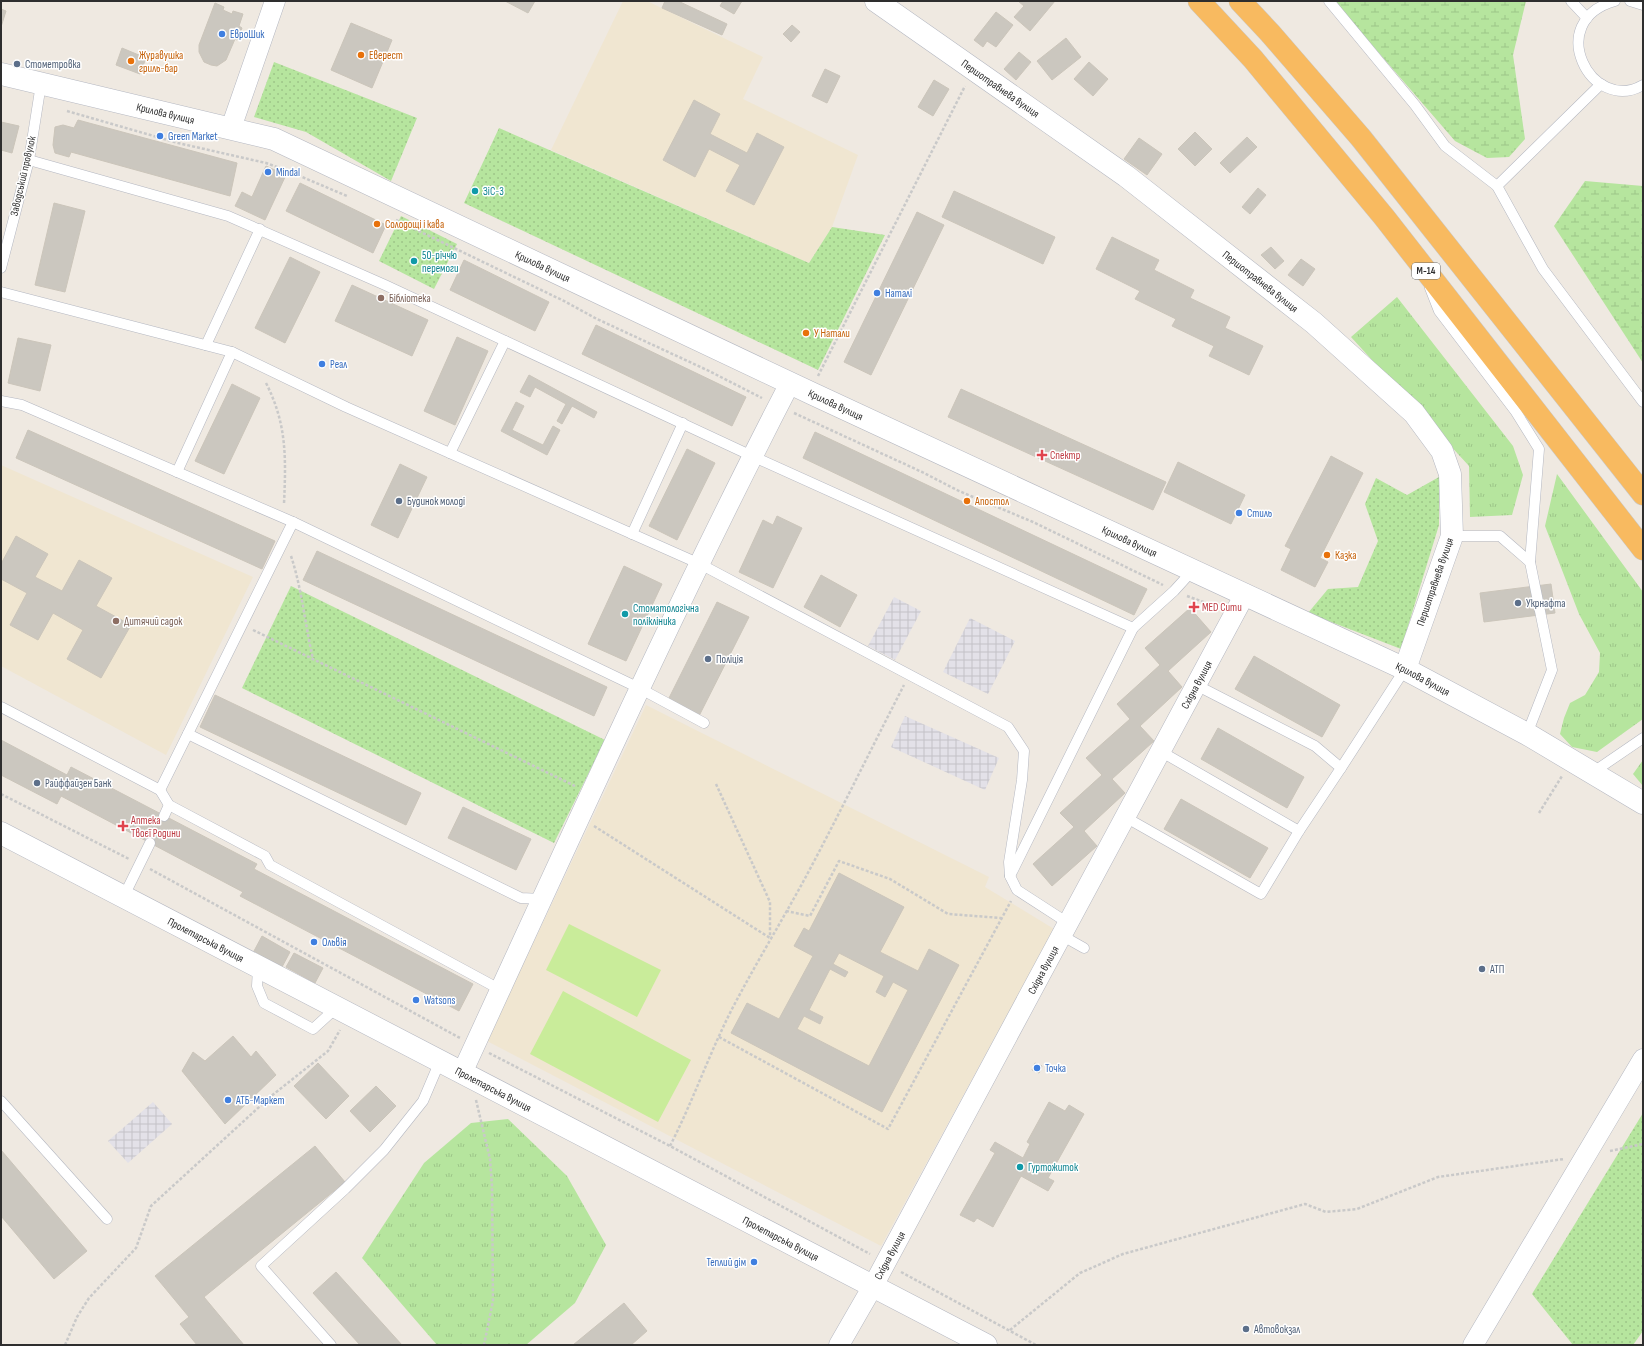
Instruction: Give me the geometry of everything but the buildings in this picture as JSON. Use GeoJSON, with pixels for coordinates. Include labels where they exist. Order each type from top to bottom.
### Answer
{"type":"FeatureCollection","features":[{"type":"Feature","properties":{"kind":"highway","name":"М-14"},"geometry":{"type":"LineString","coordinates":[[1199,1],[1253,59],[1384,217],[1643,549]]}},
{"type":"Feature","properties":{"kind":"highway","name":"М-14"},"geometry":{"type":"LineString","coordinates":[[1240,1],[1270,33],[1361,138],[1643,494]]}},
{"type":"Feature","properties":{"kind":"street"},"geometry":{"type":"LineString","coordinates":[[231,128],[275,1]]}},
{"type":"Feature","properties":{"kind":"street","name":"Першотравнева вулиця"},"geometry":{"type":"LineString","coordinates":[[876,1],[1126,176],[1164,205],[1314,323],[1414,413],[1442,451],[1450,474],[1452,536],[1405,669]]}},
{"type":"Feature","properties":{"kind":"street","name":"Крилова вулиця"},"geometry":{"type":"LineString","coordinates":[[12,74],[39,93],[231,128],[274,139],[790,383],[1405,669],[1527,734],[1643,803]]}},
{"type":"Feature","properties":{"kind":"street"},"geometry":{"type":"LineString","coordinates":[[469,1076],[475,1045],[639,688],[752,456],[790,383]]}},
{"type":"Feature","properties":{"kind":"street","name":"Східна вулиця"},"geometry":{"type":"LineString","coordinates":[[839,1345],[886,1263],[1245,594]]}},
{"type":"Feature","properties":{"kind":"street","name":"Пролетарська вулиця"},"geometry":{"type":"LineString","coordinates":[[1,833],[123,898],[986,1345]]}},
{"type":"Feature","properties":{"kind":"street"},"geometry":{"type":"LineString","coordinates":[[1473,1345],[1643,1059]]}},
{"type":"Feature","properties":{"kind":"lane"},"geometry":{"type":"LineString","coordinates":[[1329,1],[1415,105],[1445,146],[1498,186],[1543,269],[1643,402]]}},
{"type":"Feature","properties":{"kind":"lane"},"geometry":{"type":"LineString","coordinates":[[1571,1],[1587,18]]}},
{"type":"Feature","properties":{"kind":"lane"},"geometry":{"type":"LineString","coordinates":[[1615,1],[1605,4],[1595,10],[1587,18],[1581,28],[1578,40],[1578,51],[1588,73],[1601,84],[1618,90],[1630,90],[1643,85]]}},
{"type":"Feature","properties":{"kind":"lane"},"geometry":{"type":"LineString","coordinates":[[1630,1],[1643,5]]}},
{"type":"Feature","properties":{"kind":"lane"},"geometry":{"type":"LineString","coordinates":[[1498,186],[1601,84]]}},
{"type":"Feature","properties":{"kind":"lane","name":"Заводський провулок"},"geometry":{"type":"LineString","coordinates":[[1,268],[28,160],[39,93]]}},
{"type":"Feature","properties":{"kind":"lane"},"geometry":{"type":"LineString","coordinates":[[28,160],[228,216],[505,341],[752,456],[1133,628]]}},
{"type":"Feature","properties":{"kind":"lane"},"geometry":{"type":"LineString","coordinates":[[206,345],[260,230]]}},
{"type":"Feature","properties":{"kind":"lane"},"geometry":{"type":"LineString","coordinates":[[1423,267],[1439,312],[1516,412],[1538,450],[1530,562],[1552,670],[1527,734]]}},
{"type":"Feature","properties":{"kind":"lane"},"geometry":{"type":"LineString","coordinates":[[1,292],[232,352],[346,407],[700,564],[1008,727],[1024,751],[1022,780],[1009,862],[1010,876],[1017,890],[1064,929],[1084,948]]}},
{"type":"Feature","properties":{"kind":"lane"},"geometry":{"type":"LineString","coordinates":[[450,453],[505,341]]}},
{"type":"Feature","properties":{"kind":"lane"},"geometry":{"type":"LineString","coordinates":[[177,472],[232,352]]}},
{"type":"Feature","properties":{"kind":"lane"},"geometry":{"type":"LineString","coordinates":[[1,401],[22,405],[283,517],[639,688],[704,723]]}},
{"type":"Feature","properties":{"kind":"lane"},"geometry":{"type":"LineString","coordinates":[[632,534],[683,423]]}},
{"type":"Feature","properties":{"kind":"lane"},"geometry":{"type":"LineString","coordinates":[[160,790],[293,522]]}},
{"type":"Feature","properties":{"kind":"lane"},"geometry":{"type":"LineString","coordinates":[[1452,536],[1500,536],[1530,562]]}},
{"type":"Feature","properties":{"kind":"lane"},"geometry":{"type":"LineString","coordinates":[[1010,876],[1133,628],[1193,570]]}},
{"type":"Feature","properties":{"kind":"lane"},"geometry":{"type":"LineString","coordinates":[[1125,817],[1260,894],[1299,831],[1405,669]]}},
{"type":"Feature","properties":{"kind":"lane"},"geometry":{"type":"LineString","coordinates":[[1196,686],[1315,746],[1341,768]]}},
{"type":"Feature","properties":{"kind":"lane"},"geometry":{"type":"LineString","coordinates":[[1,707],[160,790],[169,805],[265,856],[270,865],[501,990]]}},
{"type":"Feature","properties":{"kind":"lane"},"geometry":{"type":"LineString","coordinates":[[188,734],[521,898],[542,899]]}},
{"type":"Feature","properties":{"kind":"lane"},"geometry":{"type":"LineString","coordinates":[[1592,773],[1643,738]]}},
{"type":"Feature","properties":{"kind":"lane"},"geometry":{"type":"LineString","coordinates":[[1160,751],[1299,831]]}},
{"type":"Feature","properties":{"kind":"lane"},"geometry":{"type":"LineString","coordinates":[[164,816],[169,805]]}},
{"type":"Feature","properties":{"kind":"lane"},"geometry":{"type":"LineString","coordinates":[[123,898],[150,843]]}},
{"type":"Feature","properties":{"kind":"lane"},"geometry":{"type":"LineString","coordinates":[[258,968],[257,986],[264,1003],[313,1029],[343,1011]]}},
{"type":"Feature","properties":{"kind":"lane"},"geometry":{"type":"LineString","coordinates":[[331,1345],[261,1266],[345,1190],[384,1150],[423,1101],[440,1061]]}},
{"type":"Feature","properties":{"kind":"lane"},"geometry":{"type":"LineString","coordinates":[[1,1101],[107,1219]]}},
{"type":"Feature","properties":{"kind":"path"},"geometry":{"type":"LineString","coordinates":[[818,377],[973,69]]}},
{"type":"Feature","properties":{"kind":"path"},"geometry":{"type":"LineString","coordinates":[[39,93],[178,143],[266,163],[349,197]]}},
{"type":"Feature","properties":{"kind":"path"},"geometry":{"type":"LineString","coordinates":[[394,219],[564,301],[596,319],[707,370],[778,406],[922,472],[959,491],[1033,522],[1174,590],[1210,604],[1219,612]]}},
{"type":"Feature","properties":{"kind":"path"},"geometry":{"type":"LineString","coordinates":[[255,363],[276,402],[285,442],[283,517]]}},
{"type":"Feature","properties":{"kind":"path"},"geometry":{"type":"LineString","coordinates":[[285,538],[299,586],[305,624],[313,659]]}},
{"type":"Feature","properties":{"kind":"path"},"geometry":{"type":"LineString","coordinates":[[242,625],[591,793]]}},
{"type":"Feature","properties":{"kind":"path"},"geometry":{"type":"LineString","coordinates":[[670,1146],[688,1109],[719,1037],[770,938],[806,875],[910,674]]}},
{"type":"Feature","properties":{"kind":"path"},"geometry":{"type":"LineString","coordinates":[[1539,813],[1571,760]]}},
{"type":"Feature","properties":{"kind":"path"},"geometry":{"type":"LineString","coordinates":[[716,784],[770,902],[770,938]]}},
{"type":"Feature","properties":{"kind":"path"},"geometry":{"type":"LineString","coordinates":[[1,794],[140,864],[475,1045],[670,1146],[1036,1345]]}},
{"type":"Feature","properties":{"kind":"path"},"geometry":{"type":"LineString","coordinates":[[580,817],[770,938]]}},
{"type":"Feature","properties":{"kind":"path"},"geometry":{"type":"LineString","coordinates":[[786,911],[810,916],[839,861],[890,878],[948,914],[1001,918]]}},
{"type":"Feature","properties":{"kind":"path"},"geometry":{"type":"LineString","coordinates":[[719,1037],[888,1129],[1017,890]]}},
{"type":"Feature","properties":{"kind":"path"},"geometry":{"type":"LineString","coordinates":[[65,1345],[77,1317],[89,1298],[136,1248],[152,1206],[270,1097],[328,1051],[343,1011]]}},
{"type":"Feature","properties":{"kind":"path"},"geometry":{"type":"LineString","coordinates":[[469,1076],[490,1159],[492,1186],[493,1301],[484,1345]]}},
{"type":"Feature","properties":{"kind":"path"},"geometry":{"type":"LineString","coordinates":[[1010,1330],[1080,1273],[1123,1254],[1305,1204],[1326,1212],[1357,1209],[1438,1178],[1586,1155],[1643,1144]]}},
{"type":"Feature","properties":{"kind":"shaded area"},"geometry":{"type":"Polygon","coordinates":[[[623,1],[647,1],[763,57],[743,99],[858,155],[832,227],[809,263],[551,150],[623,1]]]}},
{"type":"Feature","properties":{"kind":"shaded area","name":"Дитячий садок"},"geometry":{"type":"Polygon","coordinates":[[[1,465],[253,577],[166,755],[1,666],[1,465]]]}},
{"type":"Feature","properties":{"kind":"shaded area"},"geometry":{"type":"Polygon","coordinates":[[[894,597],[921,611],[895,660],[868,646],[894,597]]]}},
{"type":"Feature","properties":{"kind":"shaded area"},"geometry":{"type":"Polygon","coordinates":[[[970,618],[1015,641],[988,694],[943,672],[970,618]]]}},
{"type":"Feature","properties":{"kind":"shaded area"},"geometry":{"type":"Polygon","coordinates":[[[646,705],[989,877],[985,887],[1054,929],[881,1246],[487,1041],[646,705]]]}},
{"type":"Feature","properties":{"kind":"shaded area"},"geometry":{"type":"Polygon","coordinates":[[[905,716],[999,758],[985,790],[891,747],[905,716]]]}},
{"type":"Feature","properties":{"kind":"shaded area"},"geometry":{"type":"Polygon","coordinates":[[[153,1102],[172,1124],[128,1163],[108,1141],[153,1102]]]}},
{"type":"Feature","properties":{"kind":"green space"},"geometry":{"type":"Polygon","coordinates":[[[1334,1],[1526,1],[1513,55],[1525,139],[1509,157],[1487,158],[1455,141],[1334,1]]]}},
{"type":"Feature","properties":{"kind":"green space"},"geometry":{"type":"Polygon","coordinates":[[[274,62],[417,118],[391,181],[306,132],[254,117],[274,62]]]}},
{"type":"Feature","properties":{"kind":"green space"},"geometry":{"type":"Polygon","coordinates":[[[499,128],[809,263],[832,227],[885,235],[818,370],[464,203],[499,128]]]}},
{"type":"Feature","properties":{"kind":"green space"},"geometry":{"type":"Polygon","coordinates":[[[1585,181],[1643,186],[1643,363],[1554,226],[1585,181]]]}},
{"type":"Feature","properties":{"kind":"green space"},"geometry":{"type":"Polygon","coordinates":[[[401,216],[457,244],[434,289],[379,261],[401,216]]]}},
{"type":"Feature","properties":{"kind":"green space"},"geometry":{"type":"Polygon","coordinates":[[[1397,297],[1513,446],[1523,475],[1512,515],[1470,517],[1469,466],[1351,337],[1397,297]]]}},
{"type":"Feature","properties":{"kind":"green space"},"geometry":{"type":"Polygon","coordinates":[[[1557,474],[1643,592],[1643,719],[1597,752],[1572,747],[1560,734],[1570,703],[1585,695],[1599,672],[1600,653],[1579,614],[1545,526],[1557,474]]]}},
{"type":"Feature","properties":{"kind":"green space"},"geometry":{"type":"Polygon","coordinates":[[[1439,477],[1439,525],[1401,649],[1308,613],[1328,589],[1358,587],[1378,541],[1365,504],[1376,478],[1407,495],[1439,477]]]}},
{"type":"Feature","properties":{"kind":"green space"},"geometry":{"type":"Polygon","coordinates":[[[291,586],[605,740],[554,843],[242,688],[291,586]]]}},
{"type":"Feature","properties":{"kind":"green space"},"geometry":{"type":"Polygon","coordinates":[[[1643,760],[1643,786],[1633,774],[1643,760]]]}},
{"type":"Feature","properties":{"kind":"green space"},"geometry":{"type":"Polygon","coordinates":[[[569,924],[661,970],[637,1017],[546,970],[569,924]]]}},
{"type":"Feature","properties":{"kind":"green space"},"geometry":{"type":"Polygon","coordinates":[[[563,991],[691,1060],[658,1122],[530,1054],[563,991]]]}},
{"type":"Feature","properties":{"kind":"green space"},"geometry":{"type":"Polygon","coordinates":[[[1643,1113],[1643,1331],[1633,1345],[1573,1345],[1532,1294],[1643,1113]]]}},
{"type":"Feature","properties":{"kind":"green space"},"geometry":{"type":"Polygon","coordinates":[[[508,1119],[567,1176],[606,1245],[575,1303],[526,1345],[437,1345],[362,1258],[424,1163],[471,1123],[508,1119]]]}},
{"type":"Feature","properties":{"kind":"place","name":"ЕвроШик"},"geometry":{"type":"Point","coordinates":[222,34]}},
{"type":"Feature","properties":{"kind":"place","name":"Еверест"},"geometry":{"type":"Point","coordinates":[361,55]}},
{"type":"Feature","properties":{"kind":"place","name":"Журавушка гриль-бар"},"geometry":{"type":"Point","coordinates":[131,61]}},
{"type":"Feature","properties":{"kind":"place","name":"Стометровка"},"geometry":{"type":"Point","coordinates":[17,64]}},
{"type":"Feature","properties":{"kind":"place","name":"Green Market"},"geometry":{"type":"Point","coordinates":[160,136]}},
{"type":"Feature","properties":{"kind":"place","name":"Mindal"},"geometry":{"type":"Point","coordinates":[268,172]}},
{"type":"Feature","properties":{"kind":"place","name":"ЗіС-3"},"geometry":{"type":"Point","coordinates":[475,191]}},
{"type":"Feature","properties":{"kind":"place","name":"Солодощі і кава"},"geometry":{"type":"Point","coordinates":[377,224]}},
{"type":"Feature","properties":{"kind":"place","name":"50-річчю перемоги"},"geometry":{"type":"Point","coordinates":[414,261]}},
{"type":"Feature","properties":{"kind":"place","name":"Наталі"},"geometry":{"type":"Point","coordinates":[877,293]}},
{"type":"Feature","properties":{"kind":"place","name":"Бібліотека"},"geometry":{"type":"Point","coordinates":[381,298]}},
{"type":"Feature","properties":{"kind":"place","name":"У Натали"},"geometry":{"type":"Point","coordinates":[806,333]}},
{"type":"Feature","properties":{"kind":"place","name":"Реал"},"geometry":{"type":"Point","coordinates":[322,364]}},
{"type":"Feature","properties":{"kind":"place","name":"Спектр"},"geometry":{"type":"Point","coordinates":[1042,455]}},
{"type":"Feature","properties":{"kind":"place","name":"Будинок молоді"},"geometry":{"type":"Point","coordinates":[399,501]}},
{"type":"Feature","properties":{"kind":"place","name":"Апостол"},"geometry":{"type":"Point","coordinates":[967,501]}},
{"type":"Feature","properties":{"kind":"place","name":"Стиль"},"geometry":{"type":"Point","coordinates":[1239,513]}},
{"type":"Feature","properties":{"kind":"place","name":"Казка"},"geometry":{"type":"Point","coordinates":[1327,555]}},
{"type":"Feature","properties":{"kind":"place","name":"Укрнафта"},"geometry":{"type":"Point","coordinates":[1518,603]}},
{"type":"Feature","properties":{"kind":"place","name":"MED Сити"},"geometry":{"type":"Point","coordinates":[1194,607]}},
{"type":"Feature","properties":{"kind":"place","name":"Стоматологічна полікліника"},"geometry":{"type":"Point","coordinates":[625,614]}},
{"type":"Feature","properties":{"kind":"place","name":"Дитячий садок"},"geometry":{"type":"Point","coordinates":[116,621]}},
{"type":"Feature","properties":{"kind":"place","name":"Поліція"},"geometry":{"type":"Point","coordinates":[708,659]}},
{"type":"Feature","properties":{"kind":"place","name":"Райффайзен Банк"},"geometry":{"type":"Point","coordinates":[37,783]}},
{"type":"Feature","properties":{"kind":"place","name":"Аптека Твоєї Родини"},"geometry":{"type":"Point","coordinates":[123,826]}},
{"type":"Feature","properties":{"kind":"place","name":"Ольвія"},"geometry":{"type":"Point","coordinates":[314,942]}},
{"type":"Feature","properties":{"kind":"place","name":"АТП"},"geometry":{"type":"Point","coordinates":[1482,969]}},
{"type":"Feature","properties":{"kind":"place","name":"Watsons"},"geometry":{"type":"Point","coordinates":[416,1000]}},
{"type":"Feature","properties":{"kind":"place","name":"Точка"},"geometry":{"type":"Point","coordinates":[1037,1068]}},
{"type":"Feature","properties":{"kind":"place","name":"АТБ-Маркет"},"geometry":{"type":"Point","coordinates":[228,1100]}},
{"type":"Feature","properties":{"kind":"place","name":"Гуртожиток"},"geometry":{"type":"Point","coordinates":[1020,1167]}},
{"type":"Feature","properties":{"kind":"place","name":"Теплий дім"},"geometry":{"type":"Point","coordinates":[754,1262]}},
{"type":"Feature","properties":{"kind":"place","name":"Автовокзал"},"geometry":{"type":"Point","coordinates":[1246,1329]}}]}
